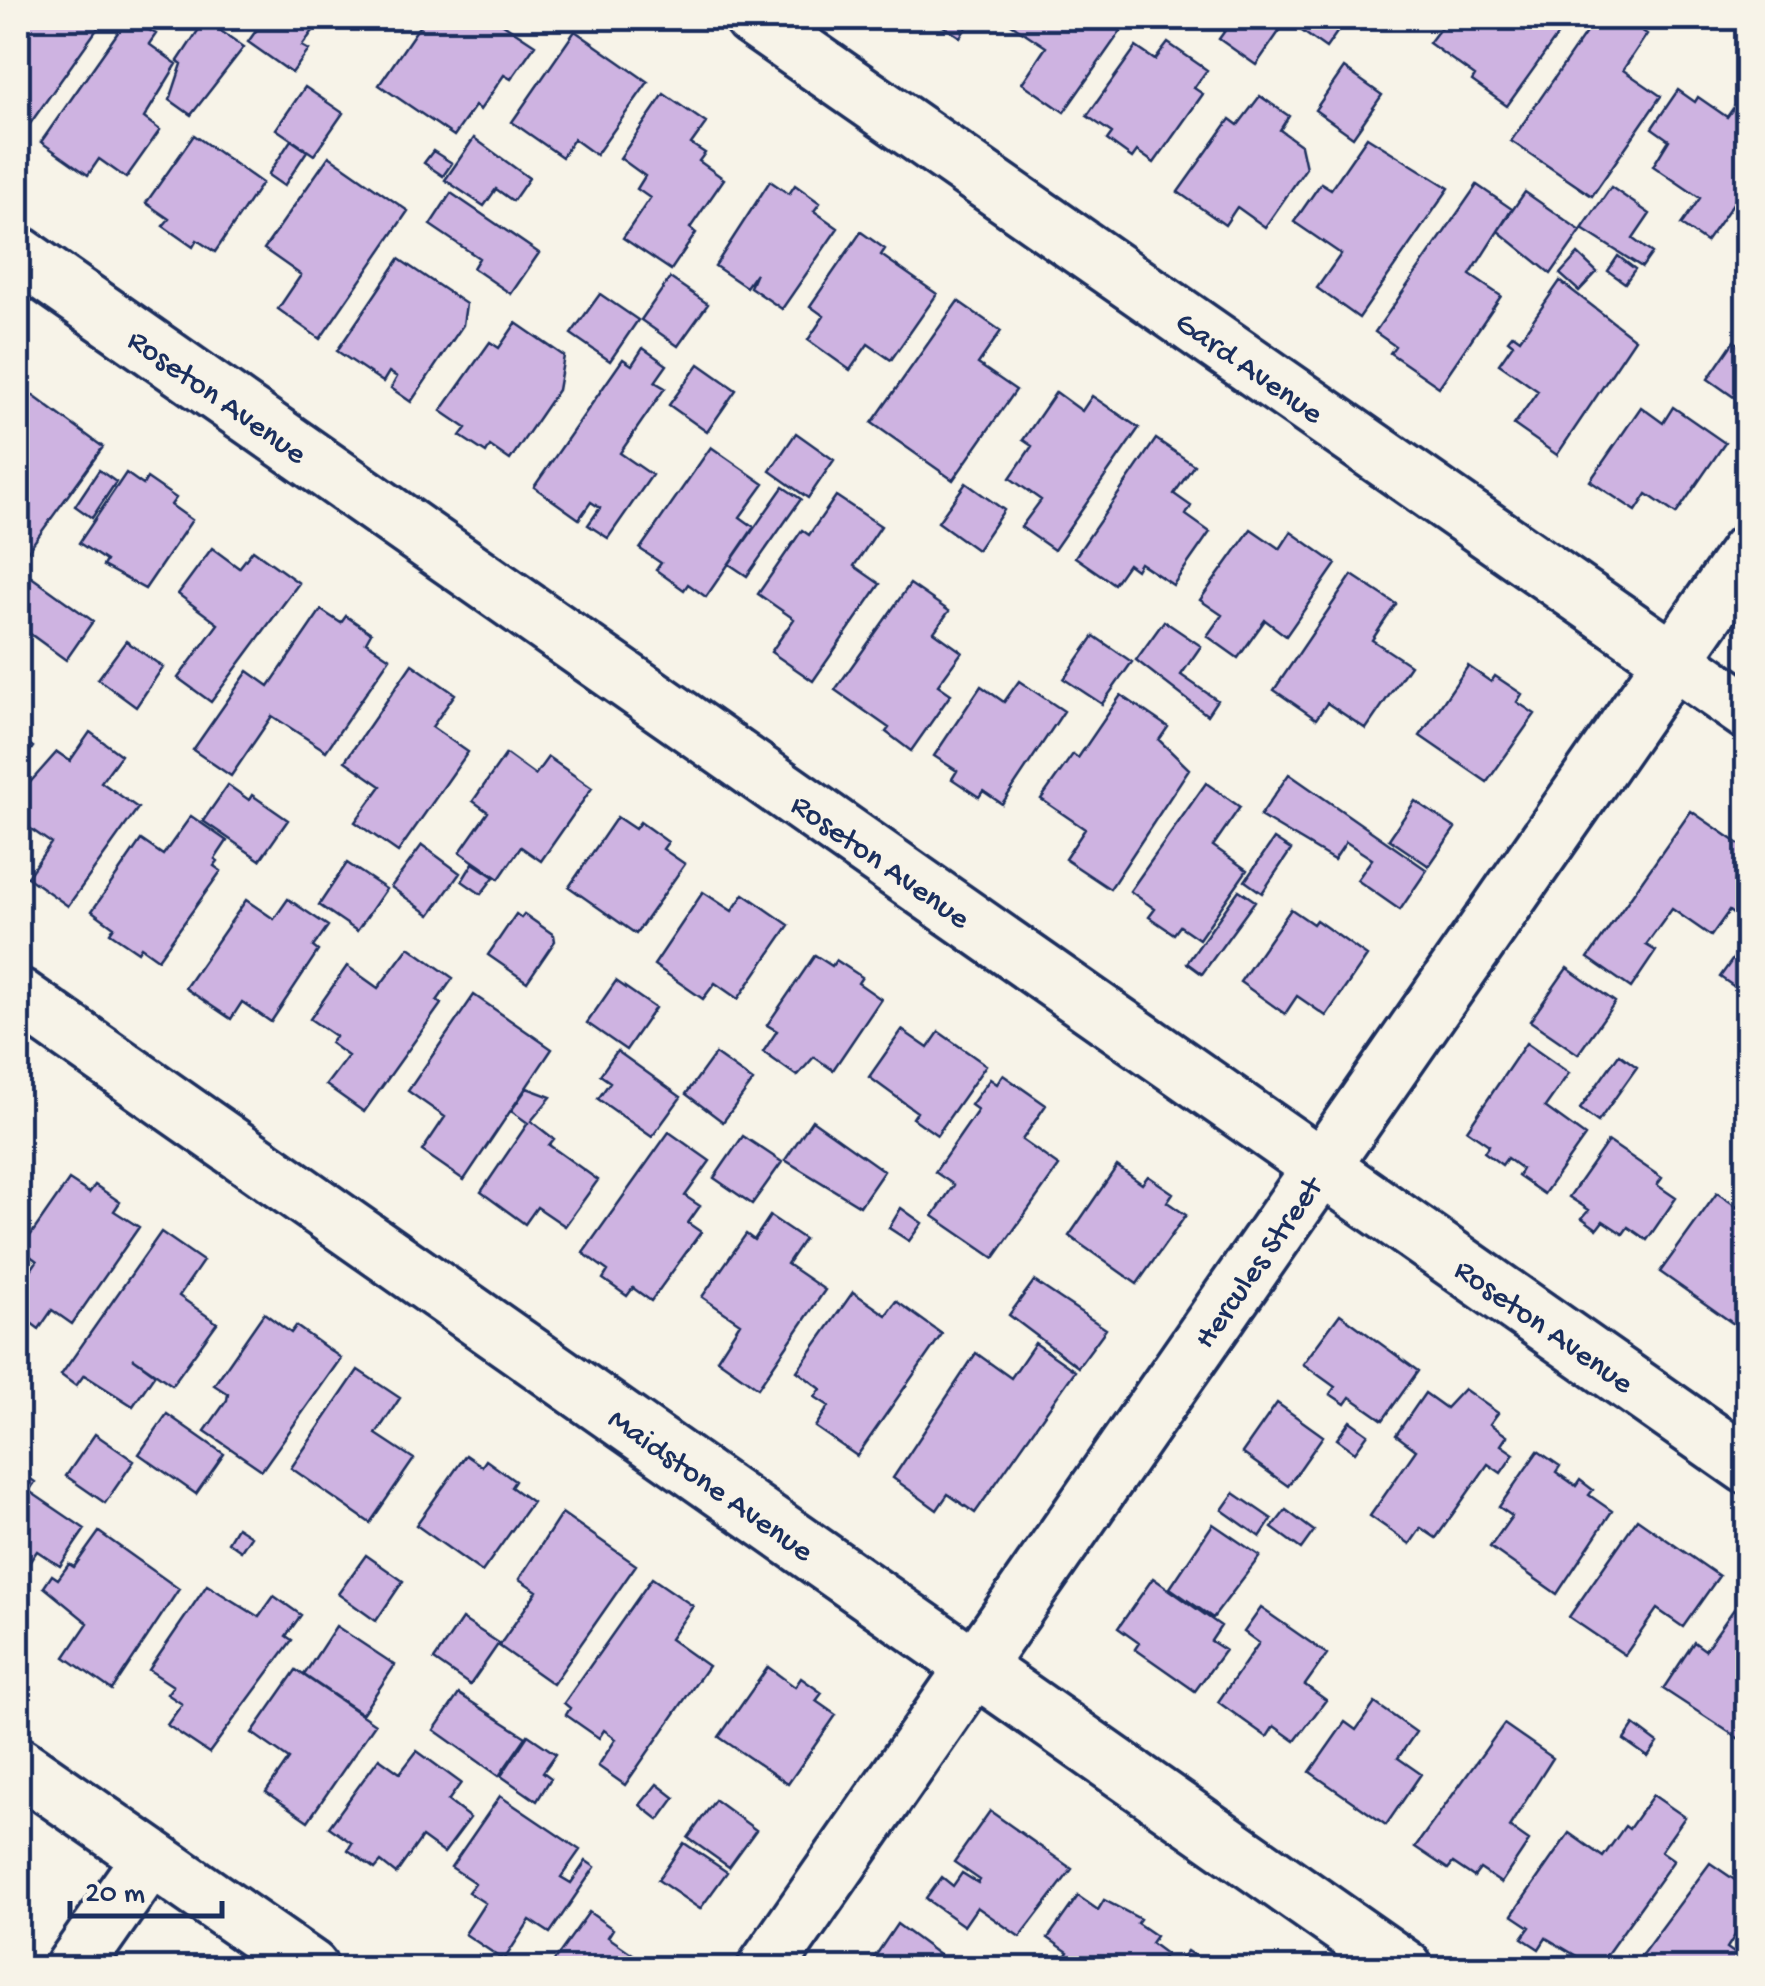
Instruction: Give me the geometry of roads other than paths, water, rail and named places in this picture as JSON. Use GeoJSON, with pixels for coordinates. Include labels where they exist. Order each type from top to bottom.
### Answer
{"type":"FeatureCollection","features":[{"type":"Feature","properties":{"kind":"street","name":"Gard Avenue"},"geometry":{"type":"LineString","coordinates":[[752,18],[1748,712]]}},
{"type":"Feature","properties":{"kind":"street","name":"Roseton Avenue"},"geometry":{"type":"LineString","coordinates":[[18,254],[1748,1466]]}},
{"type":"Feature","properties":{"kind":"street","name":"Hercules Street"},"geometry":{"type":"LineString","coordinates":[[766,1968],[1748,552]]}},
{"type":"Feature","properties":{"kind":"street","name":"Maidstone Avenue"},"geometry":{"type":"LineString","coordinates":[[18,996],[1404,1968]]}},
{"type":"Feature","properties":{"kind":"street"},"geometry":{"type":"LineString","coordinates":[[18,1765],[310,1968]]}},
{"type":"Feature","properties":{"kind":"street"},"geometry":{"type":"LineString","coordinates":[[73,1968],[150,1858]]}}]}
